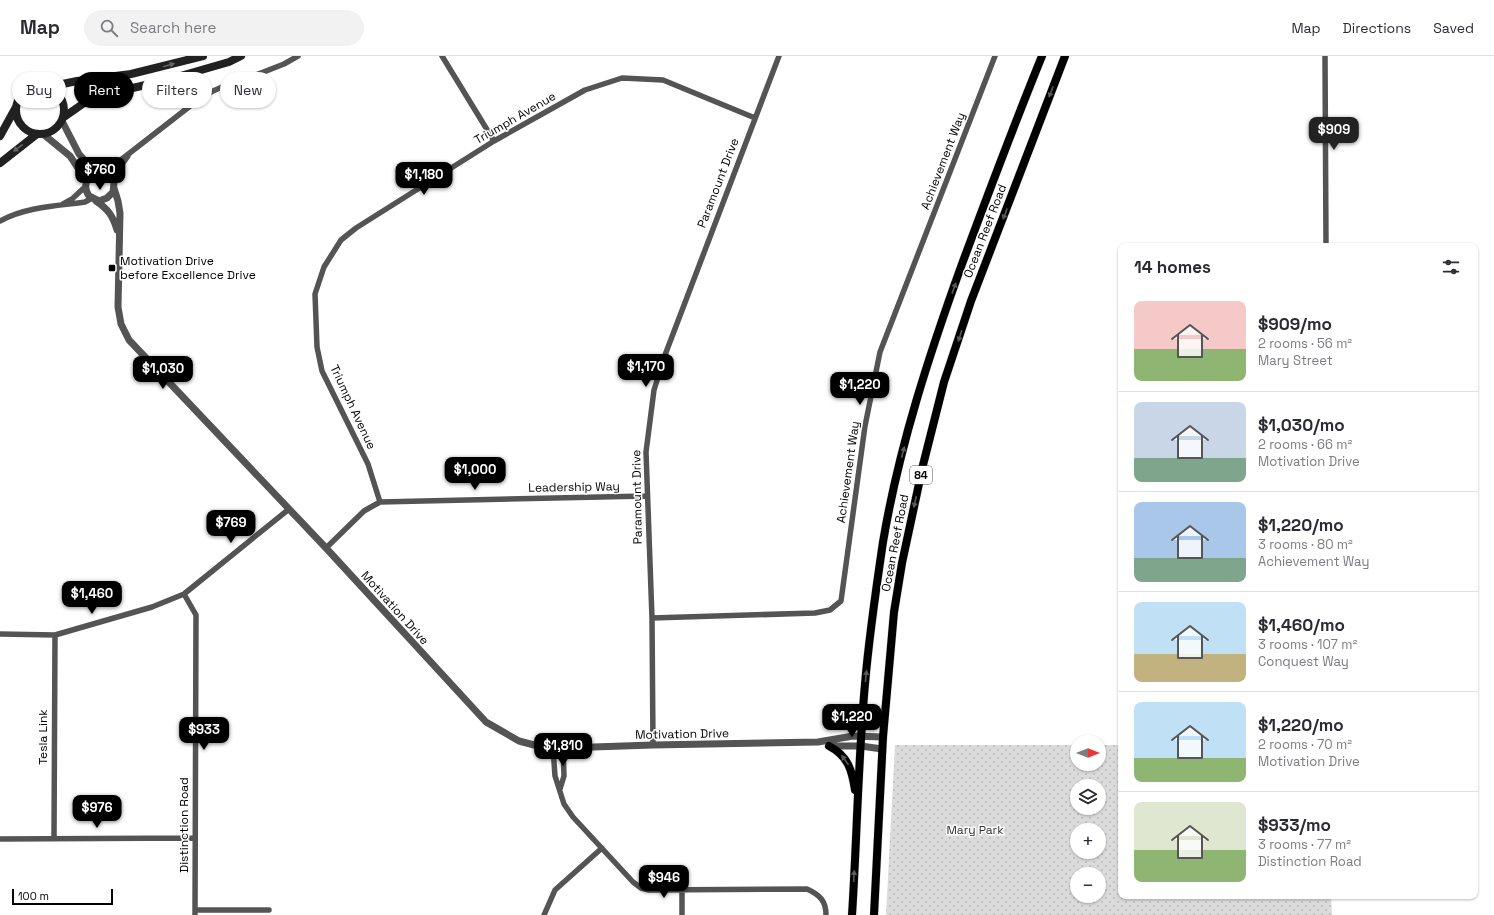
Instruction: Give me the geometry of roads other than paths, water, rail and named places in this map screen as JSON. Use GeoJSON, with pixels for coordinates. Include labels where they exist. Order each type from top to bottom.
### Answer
{"type":"FeatureCollection","features":[{"type":"Feature","properties":{"kind":"main road"},"geometry":{"type":"LineString","coordinates":[[66,83],[131,74],[203,56]]}},
{"type":"Feature","properties":{"kind":"main road"},"geometry":{"type":"LineString","coordinates":[[16,108],[16,114],[23,128],[30,132],[40,134],[51,132],[57,128],[63,119],[88,101],[102,95],[229,62],[241,56]]}},
{"type":"Feature","properties":{"kind":"main road"},"geometry":{"type":"LineString","coordinates":[[1027,92],[1035,56]]}},
{"type":"Feature","properties":{"kind":"main road","name":"Ocean Reef Road"},"geometry":{"type":"LineString","coordinates":[[852,915],[865,684],[884,540],[901,459],[928,361],[986,199],[1042,56]]}},
{"type":"Feature","properties":{"kind":"main road","name":"Ocean Reef Road"},"geometry":{"type":"LineString","coordinates":[[874,915],[882,749],[893,619],[902,563],[923,465],[944,382],[971,301],[1065,56]]}},
{"type":"Feature","properties":{"kind":"main road"},"geometry":{"type":"LineString","coordinates":[[0,136],[15,108]]}},
{"type":"Feature","properties":{"kind":"main road"},"geometry":{"type":"LineString","coordinates":[[63,119],[64,108]]}},
{"type":"Feature","properties":{"kind":"main road"},"geometry":{"type":"LineString","coordinates":[[0,163],[40,134]]}},
{"type":"Feature","properties":{"kind":"main road"},"geometry":{"type":"LineString","coordinates":[[829,746],[839,751],[849,764],[853,775],[858,806]]}},
{"type":"Feature","properties":{"kind":"street"},"geometry":{"type":"LineString","coordinates":[[61,205],[72,199],[86,184],[91,175],[102,172],[194,102],[231,83],[271,69],[298,56]]}},
{"type":"Feature","properties":{"kind":"street"},"geometry":{"type":"LineString","coordinates":[[442,56],[494,141]]}},
{"type":"Feature","properties":{"kind":"street","name":"Paramount Drive"},"geometry":{"type":"LineString","coordinates":[[654,745],[652,618],[646,452],[654,390],[665,355],[780,56]]}},
{"type":"Feature","properties":{"kind":"street","name":"Achievement Way"},"geometry":{"type":"LineString","coordinates":[[652,618],[815,613],[830,610],[841,601],[865,426],[880,352],[995,56]]}},
{"type":"Feature","properties":{"kind":"street"},"geometry":{"type":"LineString","coordinates":[[1325,56],[1326,243]]}},
{"type":"Feature","properties":{"kind":"street","name":"Triumph Avenue"},"geometry":{"type":"LineString","coordinates":[[380,502],[368,464],[322,370],[317,347],[315,294],[324,267],[341,240],[362,224],[494,141],[586,90],[622,78],[663,80],[755,118]]}},
{"type":"Feature","properties":{"kind":"street"},"geometry":{"type":"LineString","coordinates":[[63,119],[79,154],[87,163],[108,175],[114,186]]}},
{"type":"Feature","properties":{"kind":"street"},"geometry":{"type":"LineString","coordinates":[[40,134],[70,156],[86,184],[87,193],[94,199]]}},
{"type":"Feature","properties":{"kind":"street"},"geometry":{"type":"LineString","coordinates":[[0,221],[10,216],[31,210],[85,202],[94,199],[104,200],[110,196],[121,166],[130,152]]}},
{"type":"Feature","properties":{"kind":"street","name":"Motivation Drive"},"geometry":{"type":"LineString","coordinates":[[114,186],[119,207],[118,306],[121,324],[129,340],[326,548],[486,722],[519,741],[553,748],[818,742],[842,737],[883,737]]}},
{"type":"Feature","properties":{"kind":"street","name":"Motivation Drive"},"geometry":{"type":"LineString","coordinates":[[94,199],[107,208],[111,214],[119,236]]}},
{"type":"Feature","properties":{"kind":"street","name":"Leadership Way"},"geometry":{"type":"LineString","coordinates":[[380,502],[647,496]]}},
{"type":"Feature","properties":{"kind":"street"},"geometry":{"type":"LineString","coordinates":[[326,548],[364,512],[380,502]]}},
{"type":"Feature","properties":{"kind":"street"},"geometry":{"type":"LineString","coordinates":[[0,634],[55,635],[152,607],[184,594],[289,509]]}},
{"type":"Feature","properties":{"kind":"street","name":"Distinction Road"},"geometry":{"type":"LineString","coordinates":[[184,594],[196,615],[195,912]]}},
{"type":"Feature","properties":{"kind":"street","name":"Tesla Link"},"geometry":{"type":"LineString","coordinates":[[54,838],[55,635]]}},
{"type":"Feature","properties":{"kind":"street","name":"Motivation Drive"},"geometry":{"type":"LineString","coordinates":[[818,742],[829,746],[861,746],[882,749]]}},
{"type":"Feature","properties":{"kind":"street"},"geometry":{"type":"LineString","coordinates":[[553,748],[555,776],[564,804],[573,817],[632,882],[641,888],[649,890],[807,890],[816,893],[824,901],[826,915]]}},
{"type":"Feature","properties":{"kind":"street"},"geometry":{"type":"LineString","coordinates":[[560,790],[564,776],[563,748]]}},
{"type":"Feature","properties":{"kind":"street"},"geometry":{"type":"LineString","coordinates":[[0,839],[195,838]]}},
{"type":"Feature","properties":{"kind":"street"},"geometry":{"type":"LineString","coordinates":[[544,915],[555,890],[602,848]]}},
{"type":"Feature","properties":{"kind":"street"},"geometry":{"type":"LineString","coordinates":[[682,890],[682,915]]}},
{"type":"Feature","properties":{"kind":"street"},"geometry":{"type":"LineString","coordinates":[[195,912],[269,910]]}},
{"type":"Feature","properties":{"kind":"place","name":"Motivation Drive before Excellence Drive"},"geometry":{"type":"Point","coordinates":[112,268]}},
{"type":"Feature","properties":{"kind":"park label","name":"Mary Park"},"geometry":{"type":"Point","coordinates":[975,830]}}]}
